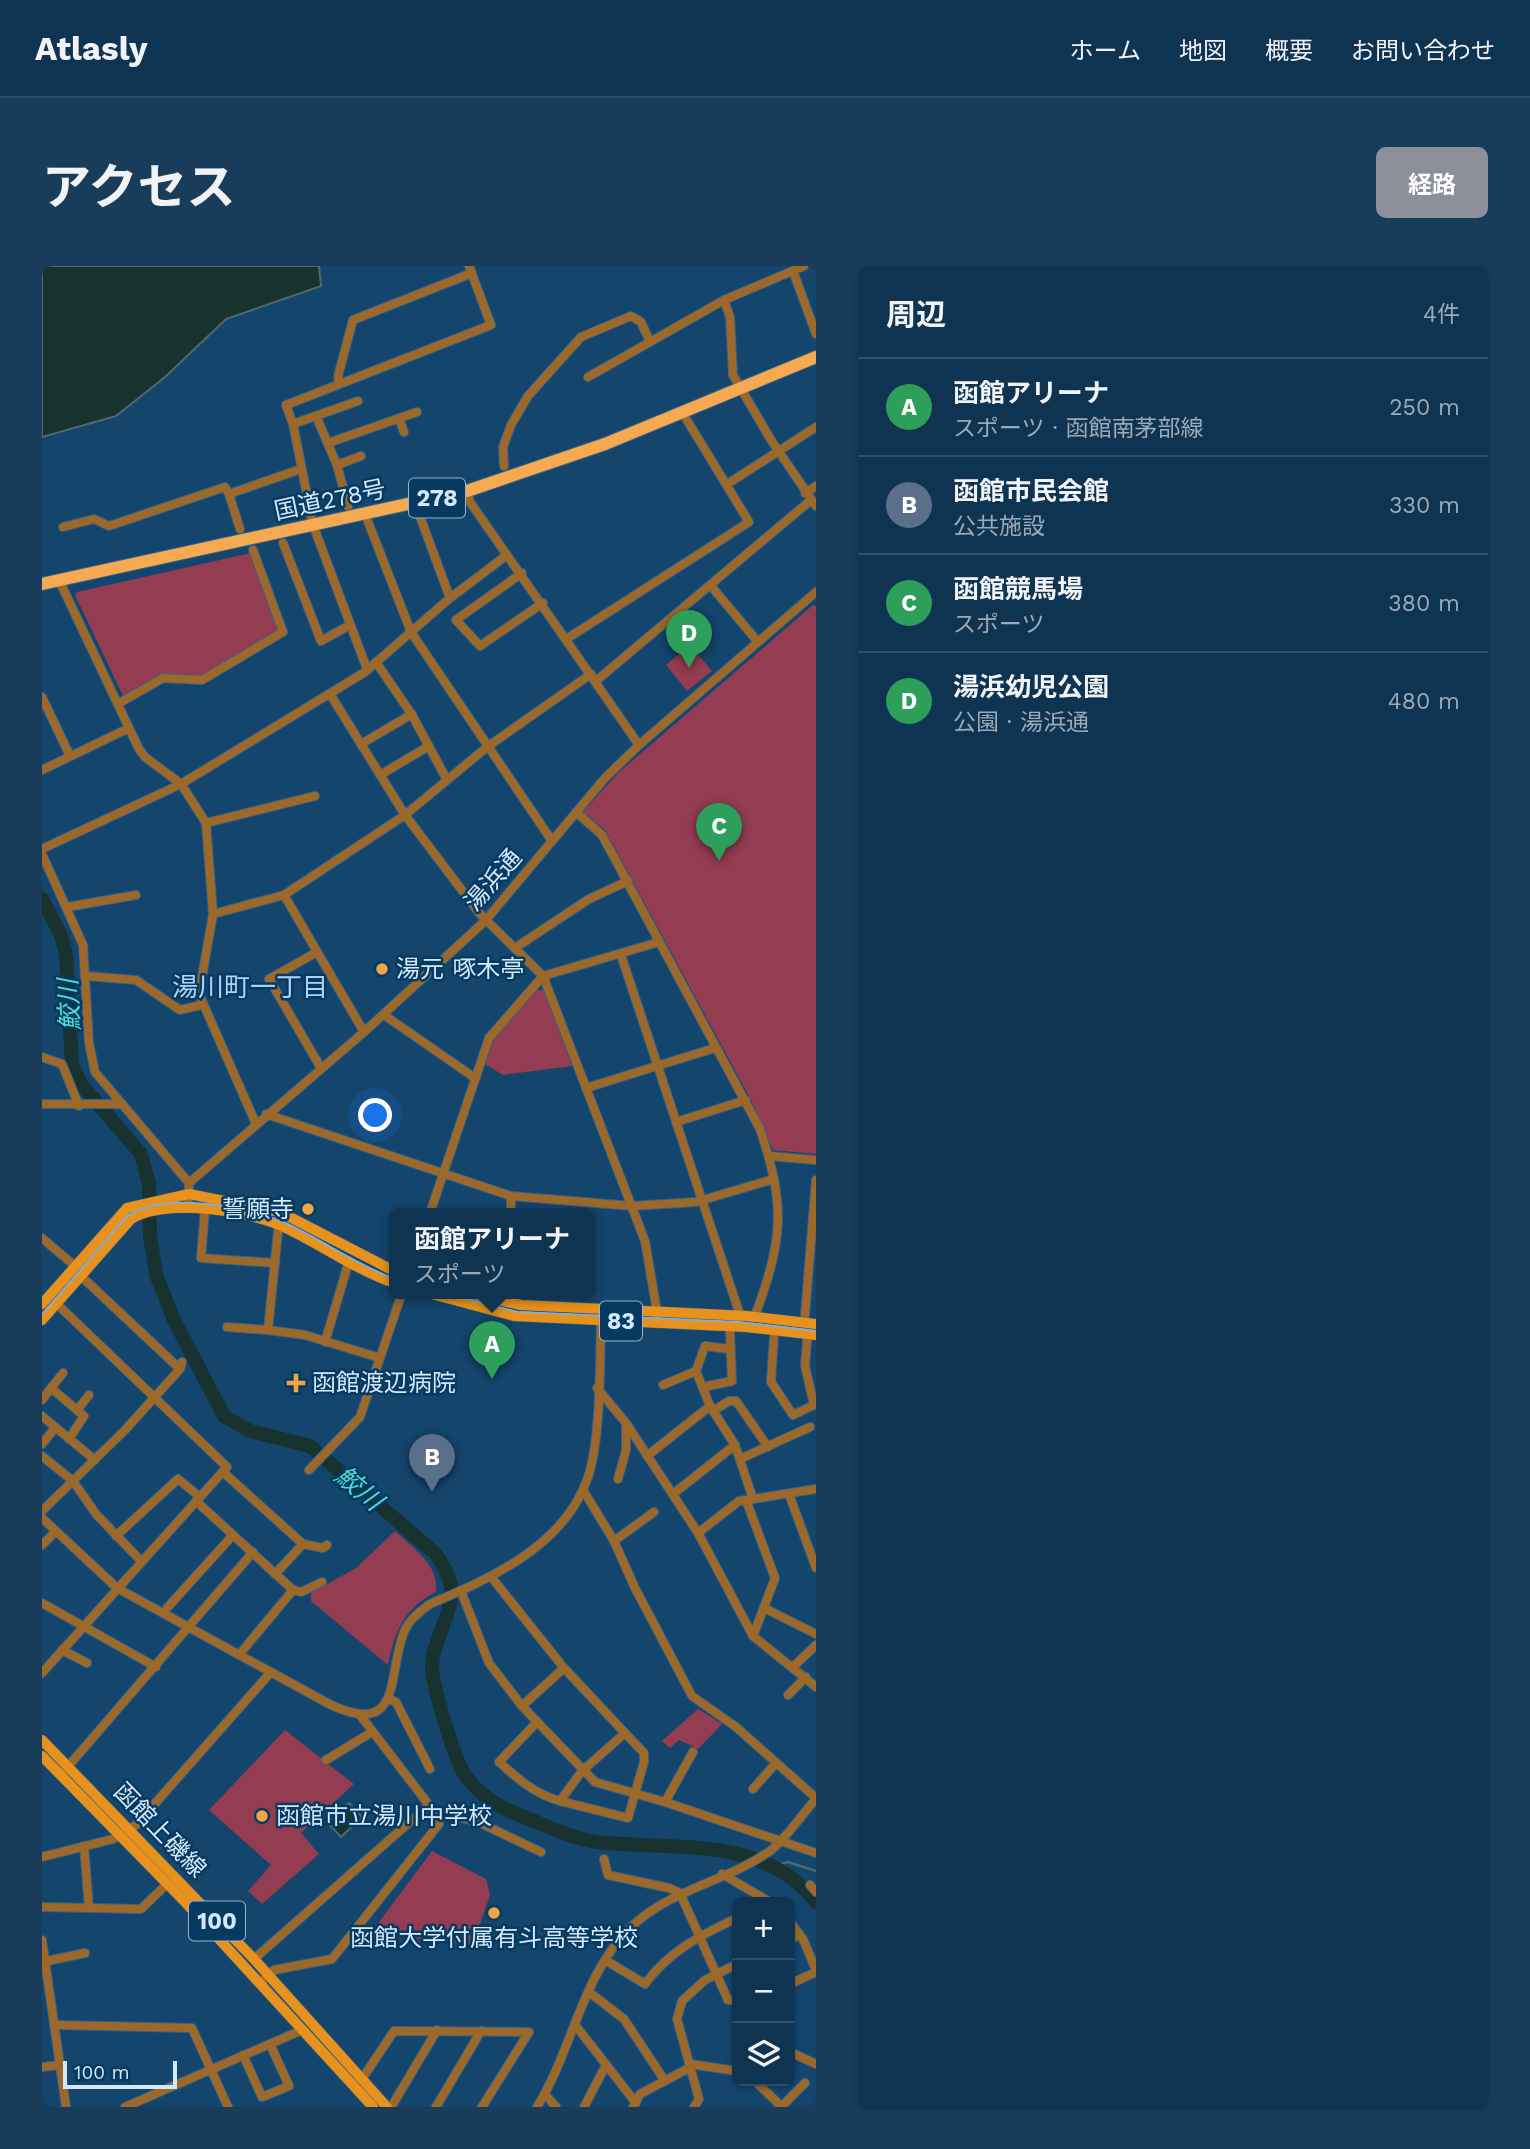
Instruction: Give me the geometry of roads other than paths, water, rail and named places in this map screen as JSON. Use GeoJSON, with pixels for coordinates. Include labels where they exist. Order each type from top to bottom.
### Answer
{"type":"FeatureCollection","features":[{"type":"Feature","properties":{"kind":"highway","name":"国道278号"},"geometry":{"type":"LineString","coordinates":[[42,584],[467,491],[605,444],[816,357]]}},
{"type":"Feature","properties":{"kind":"main road"},"geometry":{"type":"LineString","coordinates":[[42,1320],[57,1304],[121,1213],[189,1194],[280,1212],[389,1268]]}},
{"type":"Feature","properties":{"kind":"main road"},"geometry":{"type":"LineString","coordinates":[[159,1204],[188,1206],[279,1224],[389,1281]]}},
{"type":"Feature","properties":{"kind":"main road"},"geometry":{"type":"LineString","coordinates":[[42,1304],[79,1272]]}},
{"type":"Feature","properties":{"kind":"main road","name":"83"},"geometry":{"type":"LineString","coordinates":[[448,1299],[503,1315],[659,1312],[755,1316],[816,1324]]}},
{"type":"Feature","properties":{"kind":"main road","name":"83"},"geometry":{"type":"LineString","coordinates":[[508,1299],[659,1323],[812,1338]]}},
{"type":"Feature","properties":{"kind":"main road","name":"函館上磯線"},"geometry":{"type":"LineString","coordinates":[[42,1740],[64,1771],[121,1836],[390,2106]]}},
{"type":"Feature","properties":{"kind":"main road","name":"函館上磯線"},"geometry":{"type":"LineString","coordinates":[[42,1756],[64,1771],[131,1829],[254,1959],[264,1979],[302,2030],[373,2107]]}},
{"type":"Feature","properties":{"kind":"street"},"geometry":{"type":"LineString","coordinates":[[588,377],[724,300],[804,266]]}},
{"type":"Feature","properties":{"kind":"street"},"geometry":{"type":"LineString","coordinates":[[340,384],[338,376],[353,320],[470,270],[491,325],[340,384],[286,405],[293,424],[313,525],[367,670]]}},
{"type":"Feature","properties":{"kind":"street"},"geometry":{"type":"LineString","coordinates":[[793,271],[816,334]]}},
{"type":"Feature","properties":{"kind":"street"},"geometry":{"type":"LineString","coordinates":[[724,300],[730,317],[733,374],[779,452],[811,499]]}},
{"type":"Feature","properties":{"kind":"street"},"geometry":{"type":"LineString","coordinates":[[504,466],[503,447],[522,405],[581,337],[631,316],[641,322],[650,342]]}},
{"type":"Feature","properties":{"kind":"street"},"geometry":{"type":"LineString","coordinates":[[293,424],[358,401]]}},
{"type":"Feature","properties":{"kind":"street"},"geometry":{"type":"LineString","coordinates":[[328,443],[417,412]]}},
{"type":"Feature","properties":{"kind":"street"},"geometry":{"type":"LineString","coordinates":[[568,638],[749,522],[682,412]]}},
{"type":"Feature","properties":{"kind":"street"},"geometry":{"type":"LineString","coordinates":[[316,416],[337,465],[348,506]]}},
{"type":"Feature","properties":{"kind":"street"},"geometry":{"type":"LineString","coordinates":[[399,418],[404,432]]}},
{"type":"Feature","properties":{"kind":"street"},"geometry":{"type":"LineString","coordinates":[[733,481],[816,428]]}},
{"type":"Feature","properties":{"kind":"street"},"geometry":{"type":"LineString","coordinates":[[337,465],[360,456]]}},
{"type":"Feature","properties":{"kind":"street"},"geometry":{"type":"LineString","coordinates":[[229,494],[301,469]]}},
{"type":"Feature","properties":{"kind":"street"},"geometry":{"type":"LineString","coordinates":[[213,914],[284,895],[405,815],[487,747],[593,678],[711,586],[811,499],[816,486]]}},
{"type":"Feature","properties":{"kind":"street"},"geometry":{"type":"LineString","coordinates":[[63,527],[94,519],[109,526],[225,487],[240,529]]}},
{"type":"Feature","properties":{"kind":"street"},"geometry":{"type":"LineString","coordinates":[[467,491],[470,502],[568,638],[639,745]]}},
{"type":"Feature","properties":{"kind":"street"},"geometry":{"type":"LineString","coordinates":[[415,503],[450,598]]}},
{"type":"Feature","properties":{"kind":"street"},"geometry":{"type":"LineString","coordinates":[[365,514],[411,632],[552,841]]}},
{"type":"Feature","properties":{"kind":"street"},"geometry":{"type":"LineString","coordinates":[[283,543],[321,641],[350,625]]}},
{"type":"Feature","properties":{"kind":"street"},"geometry":{"type":"LineString","coordinates":[[123,701],[163,678],[202,681],[283,632],[253,550]]}},
{"type":"Feature","properties":{"kind":"street"},"geometry":{"type":"LineString","coordinates":[[188,1206],[189,1183],[95,1072],[91,1061],[83,945],[43,856],[180,785],[367,670],[450,598],[507,555]]}},
{"type":"Feature","properties":{"kind":"street"},"geometry":{"type":"LineString","coordinates":[[522,573],[456,620],[461,629],[480,646],[543,603]]}},
{"type":"Feature","properties":{"kind":"street"},"geometry":{"type":"LineString","coordinates":[[59,580],[145,757],[180,785],[206,822],[213,914],[199,982],[201,1005],[256,1124]]}},
{"type":"Feature","properties":{"kind":"street"},"geometry":{"type":"LineString","coordinates":[[711,586],[758,642]]}},
{"type":"Feature","properties":{"kind":"street","name":"湯浜通"},"geometry":{"type":"LineString","coordinates":[[189,1183],[364,1032],[485,921],[576,812],[639,745],[816,592]]}},
{"type":"Feature","properties":{"kind":"street"},"geometry":{"type":"LineString","coordinates":[[376,662],[412,714],[447,780]]}},
{"type":"Feature","properties":{"kind":"street"},"geometry":{"type":"LineString","coordinates":[[330,694],[405,815],[485,921],[543,976],[645,1241],[659,1323]]}},
{"type":"Feature","properties":{"kind":"street"},"geometry":{"type":"LineString","coordinates":[[42,697],[70,756]]}},
{"type":"Feature","properties":{"kind":"street"},"geometry":{"type":"LineString","coordinates":[[361,744],[412,714]]}},
{"type":"Feature","properties":{"kind":"street"},"geometry":{"type":"LineString","coordinates":[[42,770],[129,728]]}},
{"type":"Feature","properties":{"kind":"street"},"geometry":{"type":"LineString","coordinates":[[380,775],[429,746]]}},
{"type":"Feature","properties":{"kind":"street"},"geometry":{"type":"LineString","coordinates":[[206,822],[315,796]]}},
{"type":"Feature","properties":{"kind":"street"},"geometry":{"type":"LineString","coordinates":[[576,812],[602,835],[628,881],[746,1100],[769,1156],[780,1218],[774,1259],[755,1316]]}},
{"type":"Feature","properties":{"kind":"street"},"geometry":{"type":"LineString","coordinates":[[515,948],[589,899],[628,881]]}},
{"type":"Feature","properties":{"kind":"street"},"geometry":{"type":"LineString","coordinates":[[67,907],[136,895]]}},
{"type":"Feature","properties":{"kind":"street"},"geometry":{"type":"LineString","coordinates":[[284,895],[364,1032]]}},
{"type":"Feature","properties":{"kind":"street"},"geometry":{"type":"LineString","coordinates":[[432,1208],[489,1038],[543,976],[659,942]]}},
{"type":"Feature","properties":{"kind":"street"},"geometry":{"type":"LineString","coordinates":[[317,952],[269,979],[321,1068]]}},
{"type":"Feature","properties":{"kind":"street"},"geometry":{"type":"LineString","coordinates":[[621,955],[740,1315],[729,1349],[732,1381],[703,1387]]}},
{"type":"Feature","properties":{"kind":"street"},"geometry":{"type":"LineString","coordinates":[[86,976],[136,980],[180,1010],[201,1005]]}},
{"type":"Feature","properties":{"kind":"street"},"geometry":{"type":"LineString","coordinates":[[384,1014],[475,1078]]}},
{"type":"Feature","properties":{"kind":"street"},"geometry":{"type":"LineString","coordinates":[[586,1088],[716,1048]]}},
{"type":"Feature","properties":{"kind":"street"},"geometry":{"type":"LineString","coordinates":[[42,1057],[62,1064],[79,1106]]}},
{"type":"Feature","properties":{"kind":"street"},"geometry":{"type":"LineString","coordinates":[[676,1122],[746,1100]]}},
{"type":"Feature","properties":{"kind":"street"},"geometry":{"type":"LineString","coordinates":[[42,1104],[122,1104]]}},
{"type":"Feature","properties":{"kind":"street"},"geometry":{"type":"LineString","coordinates":[[267,1114],[511,1196],[632,1206],[702,1201],[774,1179]]}},
{"type":"Feature","properties":{"kind":"street"},"geometry":{"type":"LineString","coordinates":[[769,1156],[816,1160]]}},
{"type":"Feature","properties":{"kind":"street"},"geometry":{"type":"LineString","coordinates":[[805,1315],[816,1180]]}},
{"type":"Feature","properties":{"kind":"street"},"geometry":{"type":"LineString","coordinates":[[511,1196],[511,1208]]}},
{"type":"Feature","properties":{"kind":"street"},"geometry":{"type":"LineString","coordinates":[[205,1209],[201,1258],[275,1264]]}},
{"type":"Feature","properties":{"kind":"street"},"geometry":{"type":"LineString","coordinates":[[268,1330],[280,1212]]}},
{"type":"Feature","properties":{"kind":"street"},"geometry":{"type":"LineString","coordinates":[[42,1238],[181,1366],[95,1460],[42,1511]]}},
{"type":"Feature","properties":{"kind":"street"},"geometry":{"type":"LineString","coordinates":[[325,1342],[349,1261]]}},
{"type":"Feature","properties":{"kind":"street"},"geometry":{"type":"LineString","coordinates":[[309,1470],[360,1417],[400,1299]]}},
{"type":"Feature","properties":{"kind":"street"},"geometry":{"type":"LineString","coordinates":[[42,1673],[227,1467],[57,1304]]}},
{"type":"Feature","properties":{"kind":"street"},"geometry":{"type":"LineString","coordinates":[[42,1518],[117,1588],[331,1705],[360,1715],[378,1710],[389,1699],[405,1630],[418,1613],[439,1600],[492,1578],[533,1550],[566,1514],[583,1490],[593,1454],[601,1315]]}},
{"type":"Feature","properties":{"kind":"street"},"geometry":{"type":"LineString","coordinates":[[227,1327],[268,1330],[325,1342],[380,1358]]}},
{"type":"Feature","properties":{"kind":"street"},"geometry":{"type":"LineString","coordinates":[[774,1336],[771,1382],[793,1415],[814,1405],[814,1393],[805,1366],[812,1338]]}},
{"type":"Feature","properties":{"kind":"street"},"geometry":{"type":"LineString","coordinates":[[729,1349],[705,1346],[696,1371],[711,1408],[735,1445],[775,1578],[753,1636]]}},
{"type":"Feature","properties":{"kind":"street"},"geometry":{"type":"LineString","coordinates":[[663,1385],[696,1371]]}},
{"type":"Feature","properties":{"kind":"street"},"geometry":{"type":"LineString","coordinates":[[42,1400],[63,1373]]}},
{"type":"Feature","properties":{"kind":"street"},"geometry":{"type":"LineString","coordinates":[[51,1388],[84,1416],[69,1439]]}},
{"type":"Feature","properties":{"kind":"street"},"geometry":{"type":"LineString","coordinates":[[597,1388],[625,1423],[673,1493],[698,1533],[753,1636],[794,1666],[816,1687]]}},
{"type":"Feature","properties":{"kind":"street"},"geometry":{"type":"LineString","coordinates":[[77,1410],[89,1395]]}},
{"type":"Feature","properties":{"kind":"street"},"geometry":{"type":"LineString","coordinates":[[647,1456],[711,1408],[729,1401],[736,1401],[768,1447]]}},
{"type":"Feature","properties":{"kind":"street"},"geometry":{"type":"LineString","coordinates":[[42,1416],[95,1460]]}},
{"type":"Feature","properties":{"kind":"street"},"geometry":{"type":"LineString","coordinates":[[618,1479],[626,1450],[625,1423]]}},
{"type":"Feature","properties":{"kind":"street"},"geometry":{"type":"LineString","coordinates":[[740,1459],[810,1427]]}},
{"type":"Feature","properties":{"kind":"street"},"geometry":{"type":"LineString","coordinates":[[42,1444],[55,1428]]}},
{"type":"Feature","properties":{"kind":"street"},"geometry":{"type":"LineString","coordinates":[[673,1493],[735,1445]]}},
{"type":"Feature","properties":{"kind":"street"},"geometry":{"type":"LineString","coordinates":[[42,1456],[73,1481],[116,1536],[141,1561]]}},
{"type":"Feature","properties":{"kind":"street"},"geometry":{"type":"LineString","coordinates":[[223,1472],[303,1544],[323,1548],[327,1545]]}},
{"type":"Feature","properties":{"kind":"street"},"geometry":{"type":"LineString","coordinates":[[116,1536],[178,1479],[293,1590],[301,1592],[321,1582]]}},
{"type":"Feature","properties":{"kind":"street"},"geometry":{"type":"LineString","coordinates":[[698,1533],[739,1501],[816,1489]]}},
{"type":"Feature","properties":{"kind":"street"},"geometry":{"type":"LineString","coordinates":[[537,2107],[605,1960],[636,1923],[680,1893],[769,1851],[816,1799],[736,1727],[692,1696],[635,1588],[614,1541],[583,1490]]}},
{"type":"Feature","properties":{"kind":"street"},"geometry":{"type":"LineString","coordinates":[[789,1494],[816,1568]]}},
{"type":"Feature","properties":{"kind":"street"},"geometry":{"type":"LineString","coordinates":[[614,1541],[654,1512]]}},
{"type":"Feature","properties":{"kind":"street"},"geometry":{"type":"LineString","coordinates":[[42,1545],[52,1535]]}},
{"type":"Feature","properties":{"kind":"street"},"geometry":{"type":"LineString","coordinates":[[167,1608],[233,1535]]}},
{"type":"Feature","properties":{"kind":"street"},"geometry":{"type":"LineString","coordinates":[[275,1574],[303,1544]]}},
{"type":"Feature","properties":{"kind":"street"},"geometry":{"type":"LineString","coordinates":[[64,1771],[253,1552]]}},
{"type":"Feature","properties":{"kind":"street"},"geometry":{"type":"LineString","coordinates":[[492,1578],[564,1668],[644,1752],[644,1762],[628,1818],[544,1797],[499,1762],[537,1722]]}},
{"type":"Feature","properties":{"kind":"street"},"geometry":{"type":"LineString","coordinates":[[243,1650],[293,1590]]}},
{"type":"Feature","properties":{"kind":"street"},"geometry":{"type":"LineString","coordinates":[[460,1591],[489,1663],[522,1706],[595,1782],[665,1802],[816,1853]]}},
{"type":"Feature","properties":{"kind":"street"},"geometry":{"type":"LineString","coordinates":[[42,1603],[156,1667]]}},
{"type":"Feature","properties":{"kind":"street"},"geometry":{"type":"LineString","coordinates":[[764,1608],[816,1634]]}},
{"type":"Feature","properties":{"kind":"street"},"geometry":{"type":"LineString","coordinates":[[794,1666],[816,1645]]}},
{"type":"Feature","properties":{"kind":"street"},"geometry":{"type":"LineString","coordinates":[[62,1650],[87,1663]]}},
{"type":"Feature","properties":{"kind":"street"},"geometry":{"type":"LineString","coordinates":[[522,1706],[564,1668]]}},
{"type":"Feature","properties":{"kind":"street"},"geometry":{"type":"LineString","coordinates":[[42,1857],[121,1836],[131,1829],[271,1672]]}},
{"type":"Feature","properties":{"kind":"street"},"geometry":{"type":"LineString","coordinates":[[788,1695],[806,1677]]}},
{"type":"Feature","properties":{"kind":"street"},"geometry":{"type":"LineString","coordinates":[[389,1699],[396,1702],[430,1769]]}},
{"type":"Feature","properties":{"kind":"street"},"geometry":{"type":"LineString","coordinates":[[264,1979],[274,1970],[332,1959],[439,1825],[432,1809],[360,1715]]}},
{"type":"Feature","properties":{"kind":"street"},"geometry":{"type":"LineString","coordinates":[[326,1760],[372,1732]]}},
{"type":"Feature","properties":{"kind":"street"},"geometry":{"type":"LineString","coordinates":[[560,1801],[583,1771],[625,1733]]}},
{"type":"Feature","properties":{"kind":"street"},"geometry":{"type":"LineString","coordinates":[[665,1802],[693,1752]]}},
{"type":"Feature","properties":{"kind":"street"},"geometry":{"type":"LineString","coordinates":[[754,1788],[776,1763]]}},
{"type":"Feature","properties":{"kind":"street"},"geometry":{"type":"LineString","coordinates":[[432,1809],[475,1821],[541,1852]]}},
{"type":"Feature","properties":{"kind":"street"},"geometry":{"type":"LineString","coordinates":[[254,1959],[432,1809]]}},
{"type":"Feature","properties":{"kind":"street"},"geometry":{"type":"LineString","coordinates":[[83,1846],[89,1908]]}},
{"type":"Feature","properties":{"kind":"street"},"geometry":{"type":"LineString","coordinates":[[604,1859],[608,1875],[669,1888],[680,1893],[729,2000],[732,2000]]}},
{"type":"Feature","properties":{"kind":"street"},"geometry":{"type":"LineString","coordinates":[[723,1874],[728,1880],[760,1897]]}},
{"type":"Feature","properties":{"kind":"street"},"geometry":{"type":"LineString","coordinates":[[42,1908],[141,1909],[167,1884]]}},
{"type":"Feature","properties":{"kind":"street"},"geometry":{"type":"LineString","coordinates":[[605,1960],[645,1984],[661,1962],[699,1936],[732,1921]]}},
{"type":"Feature","properties":{"kind":"street"},"geometry":{"type":"LineString","coordinates":[[795,1928],[816,1971],[795,1982]]}},
{"type":"Feature","properties":{"kind":"street"},"geometry":{"type":"LineString","coordinates":[[795,1937],[800,1935]]}},
{"type":"Feature","properties":{"kind":"street"},"geometry":{"type":"LineString","coordinates":[[42,1940],[50,1978],[66,2107]]}},
{"type":"Feature","properties":{"kind":"street"},"geometry":{"type":"LineString","coordinates":[[47,1961],[85,1953]]}},
{"type":"Feature","properties":{"kind":"street"},"geometry":{"type":"LineString","coordinates":[[694,2107],[699,2099],[677,2020],[682,2001],[716,1973],[732,1966]]}},
{"type":"Feature","properties":{"kind":"street"},"geometry":{"type":"LineString","coordinates":[[589,1992],[624,2020],[665,2081]]}},
{"type":"Feature","properties":{"kind":"street"},"geometry":{"type":"LineString","coordinates":[[56,2025],[192,2028],[228,2107]]}},
{"type":"Feature","properties":{"kind":"street"},"geometry":{"type":"LineString","coordinates":[[576,2026],[635,2105],[640,2094],[689,2066],[732,2070]]}},
{"type":"Feature","properties":{"kind":"street"},"geometry":{"type":"LineString","coordinates":[[125,2107],[302,2030]]}},
{"type":"Feature","properties":{"kind":"street"},"geometry":{"type":"LineString","coordinates":[[390,2106],[437,2030]]}},
{"type":"Feature","properties":{"kind":"street"},"geometry":{"type":"LineString","coordinates":[[362,2079],[394,2031],[528,2032],[482,2107]]}},
{"type":"Feature","properties":{"kind":"street"},"geometry":{"type":"LineString","coordinates":[[436,2107],[481,2031]]}},
{"type":"Feature","properties":{"kind":"street"},"geometry":{"type":"LineString","coordinates":[[243,2055],[262,2097],[289,2086],[270,2044]]}},
{"type":"Feature","properties":{"kind":"street"},"geometry":{"type":"LineString","coordinates":[[795,2054],[816,2064]]}},
{"type":"Feature","properties":{"kind":"street"},"geometry":{"type":"LineString","coordinates":[[42,2067],[60,2065]]}},
{"type":"Feature","properties":{"kind":"street"},"geometry":{"type":"LineString","coordinates":[[584,2107],[605,2067]]}},
{"type":"Feature","properties":{"kind":"street"},"geometry":{"type":"LineString","coordinates":[[764,2086],[782,2107],[805,2083]]}},
{"type":"Feature","properties":{"kind":"street"},"geometry":{"type":"LineString","coordinates":[[545,2094],[556,2107]]}},
{"type":"Feature","properties":{"kind":"street"},"geometry":{"type":"LineString","coordinates":[[148,2097],[153,2107]]}},
{"type":"Feature","properties":{"kind":"waterway","name":"鮫川"},"geometry":{"type":"LineString","coordinates":[[42,899],[61,935],[66,955],[72,1064],[81,1084],[141,1154],[149,1184],[150,1237],[157,1277],[174,1320],[224,1416],[250,1431],[310,1446],[436,1554],[445,1570],[451,1587],[451,1597],[432,1664],[444,1721],[465,1775],[479,1791],[494,1802],[566,1834],[595,1842],[690,1847],[746,1856],[772,1866],[796,1881],[816,1902]]}},
{"type":"Feature","properties":{"kind":"waterway"},"geometry":{"type":"LineString","coordinates":[[772,1867],[788,1862],[816,1871]]}},
{"type":"Feature","properties":{"kind":"tram line"},"geometry":{"type":"LineString","coordinates":[[42,1315],[126,1217],[142,1209],[160,1205],[204,1204],[267,1216],[389,1277]]}},
{"type":"Feature","properties":{"kind":"tram line"},"geometry":{"type":"LineString","coordinates":[[467,1299],[518,1312],[738,1322],[816,1331]]}},
{"type":"Feature","properties":{"kind":"place","name":"湯浜幼児公園"},"geometry":{"type":"Point","coordinates":[689,668]}},
{"type":"Feature","properties":{"kind":"place","name":"函館競馬場"},"geometry":{"type":"Point","coordinates":[719,861]}},
{"type":"Feature","properties":{"kind":"place","name":"湯元 啄木亭"},"geometry":{"type":"Point","coordinates":[382,969]}},
{"type":"Feature","properties":{"kind":"place","name":"誓願寺"},"geometry":{"type":"Point","coordinates":[308,1209]}},
{"type":"Feature","properties":{"kind":"place","name":"函館アリーナ"},"geometry":{"type":"Point","coordinates":[492,1379]}},
{"type":"Feature","properties":{"kind":"place","name":"函館渡辺病院"},"geometry":{"type":"Point","coordinates":[296,1383]}},
{"type":"Feature","properties":{"kind":"place","name":"函館市民会館"},"geometry":{"type":"Point","coordinates":[432,1492]}},
{"type":"Feature","properties":{"kind":"place","name":"函館市立湯川中学校"},"geometry":{"type":"Point","coordinates":[262,1816]}},
{"type":"Feature","properties":{"kind":"place","name":"函館大学付属有斗高等学校"},"geometry":{"type":"Point","coordinates":[494,1913]}},
{"type":"Feature","properties":{"kind":"district","name":"湯川町一丁目"},"geometry":{"type":"Point","coordinates":[250,987]}}]}
